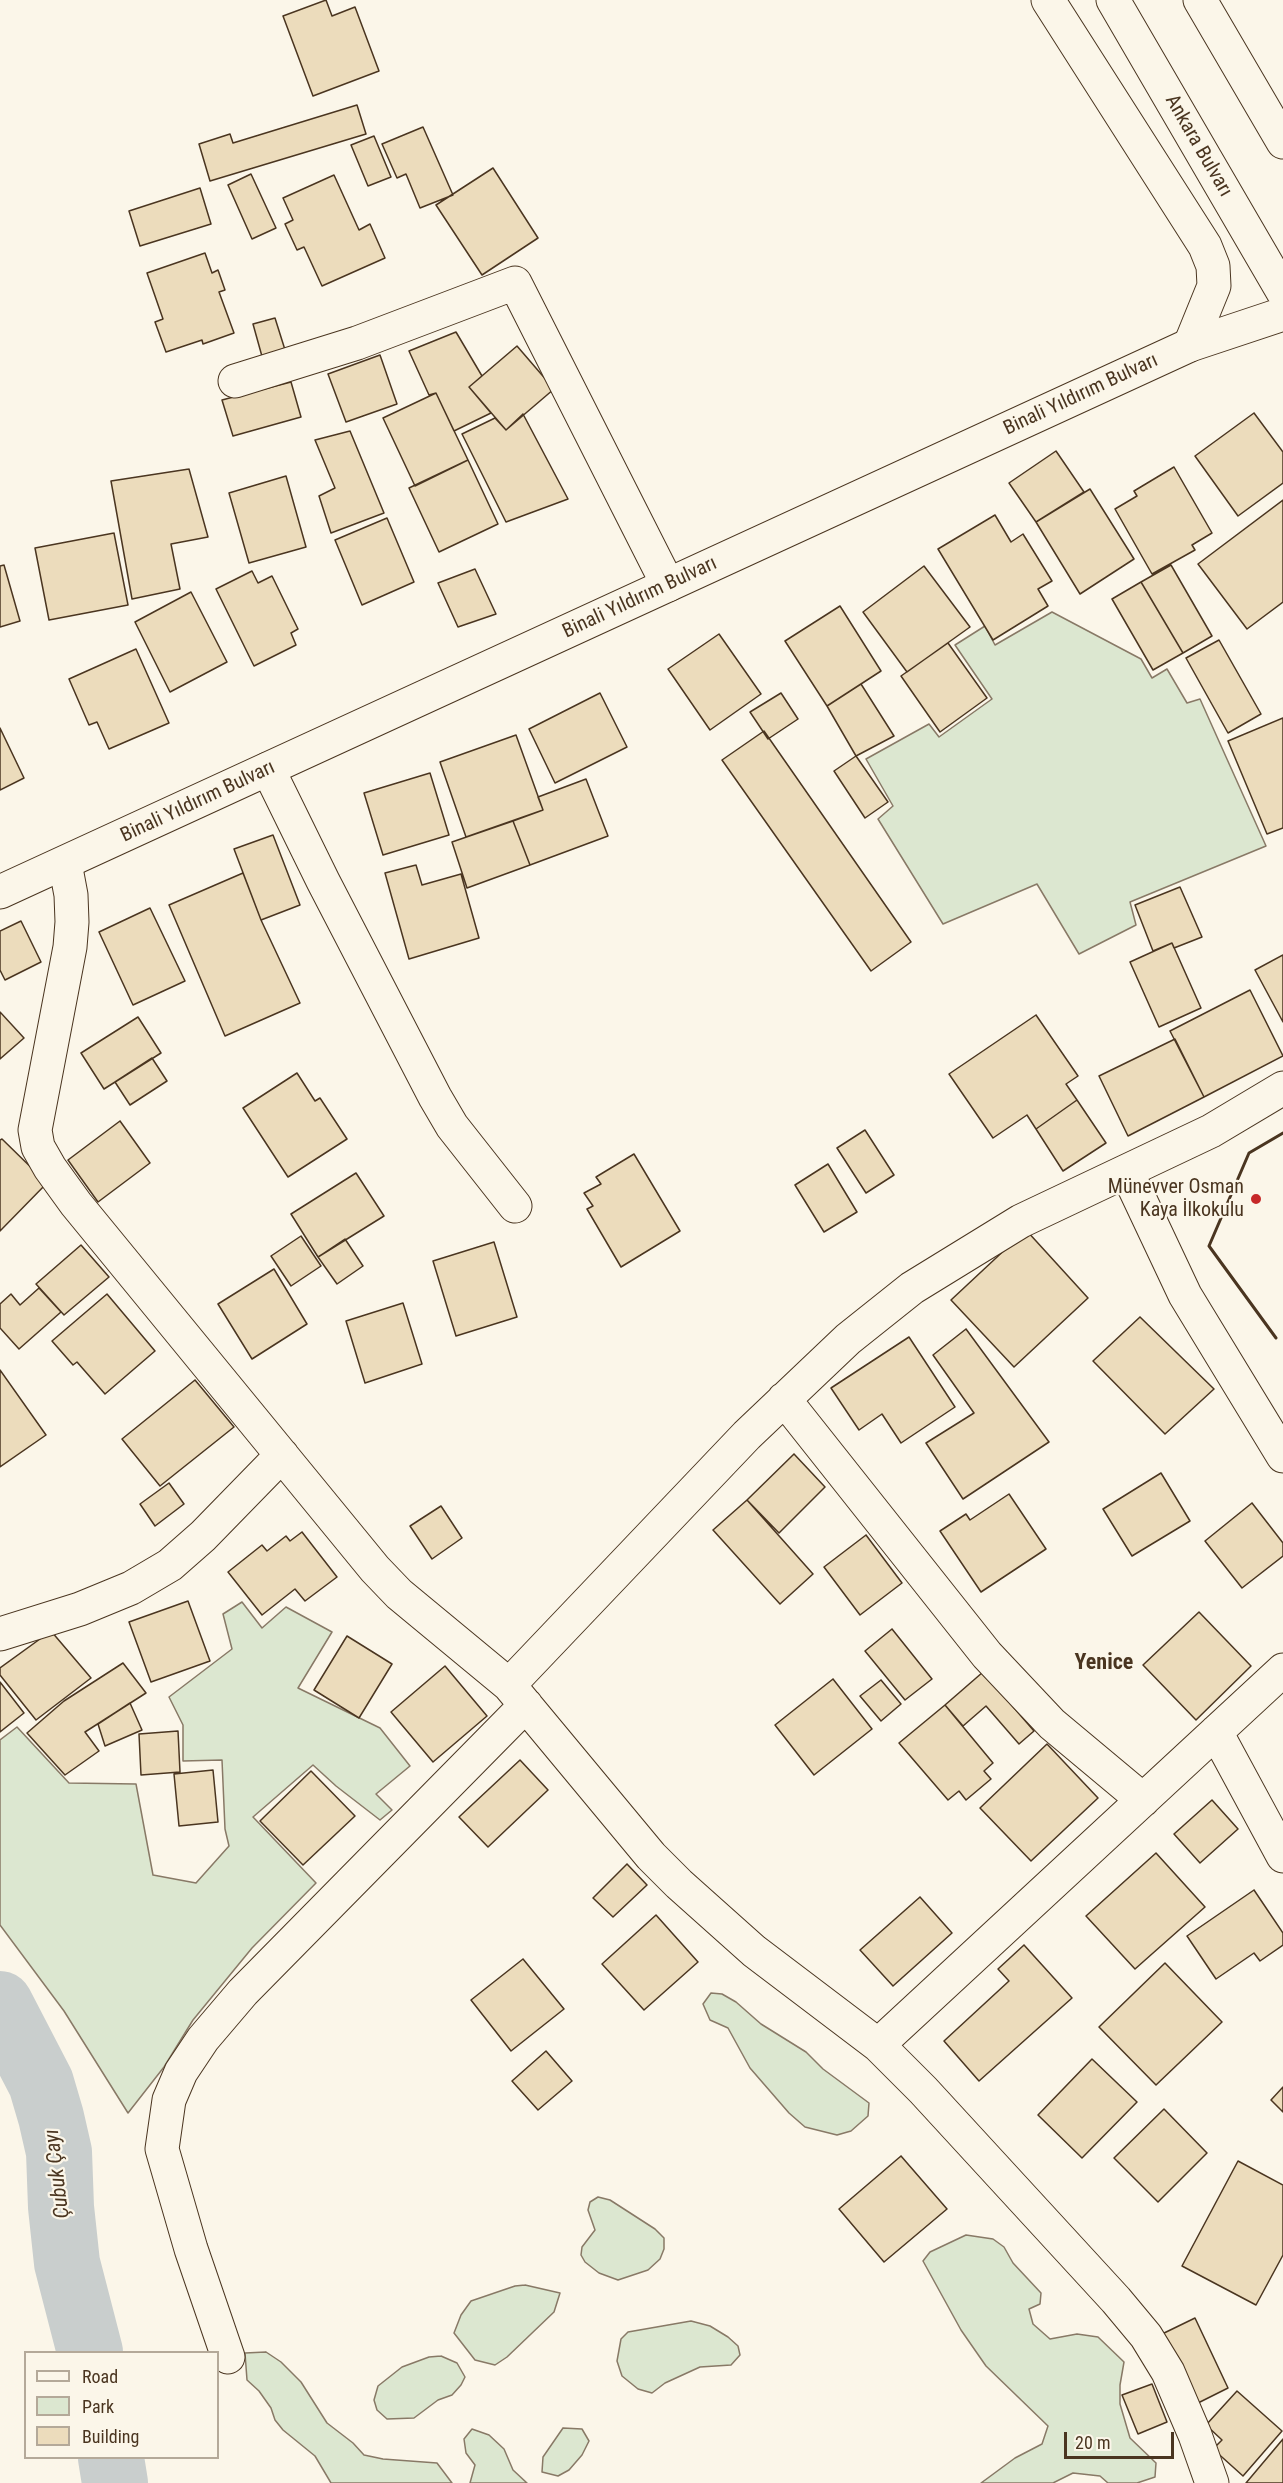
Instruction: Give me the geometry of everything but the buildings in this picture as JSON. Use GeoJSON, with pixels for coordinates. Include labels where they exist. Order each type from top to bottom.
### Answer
{"type":"FeatureCollection","features":[{"type":"Feature","properties":{"kind":"street"},"geometry":{"type":"LineString","coordinates":[[1048,0],[1205,246],[1213,266],[1214,286],[1190,345]]}},
{"type":"Feature","properties":{"kind":"street","name":"Ankara Bulvarı"},"geometry":{"type":"LineString","coordinates":[[1113,0],[1283,292]]}},
{"type":"Feature","properties":{"kind":"street"},"geometry":{"type":"LineString","coordinates":[[1200,0],[1283,142]]}},
{"type":"Feature","properties":{"kind":"street"},"geometry":{"type":"LineString","coordinates":[[235,381],[357,343],[515,283],[668,585]]}},
{"type":"Feature","properties":{"kind":"street","name":"Binali Yıldırım Bulvarı"},"geometry":{"type":"LineString","coordinates":[[0,892],[1190,345],[1283,314]]}},
{"type":"Feature","properties":{"kind":"street"},"geometry":{"type":"LineString","coordinates":[[268,770],[435,1097],[452,1126],[514,1206]]}},
{"type":"Feature","properties":{"kind":"street"},"geometry":{"type":"LineString","coordinates":[[65,862],[71,895],[72,930],[62,996],[35,1130],[38,1147],[50,1168],[76,1204],[391,1586],[518,1695],[651,1856],[679,1884],[754,1951],[878,2045],[1116,2300],[1146,2336],[1168,2372],[1195,2435],[1212,2483]]}},
{"type":"Feature","properties":{"kind":"street"},"geometry":{"type":"LineString","coordinates":[[228,2358],[191,2249],[162,2149],[169,2100],[181,2072],[203,2039],[243,1992],[518,1695],[784,1399],[848,1339],[912,1288],[1021,1221],[1210,1131],[1283,1089]]}},
{"type":"Feature","properties":{"kind":"street"},"geometry":{"type":"LineString","coordinates":[[1127,1172],[1185,1295],[1283,1456]]}},
{"type":"Feature","properties":{"kind":"street"},"geometry":{"type":"LineString","coordinates":[[784,1399],[987,1655],[1052,1724],[1143,1800]]}},
{"type":"Feature","properties":{"kind":"street"},"geometry":{"type":"LineString","coordinates":[[0,1634],[80,1609],[131,1588],[170,1565],[203,1536],[282,1455]]}},
{"type":"Feature","properties":{"kind":"street"},"geometry":{"type":"LineString","coordinates":[[878,2045],[1283,1670]]}},
{"type":"Feature","properties":{"kind":"street"},"geometry":{"type":"LineString","coordinates":[[1216,1732],[1283,1856]]}},
{"type":"Feature","properties":{"kind":"green space"},"geometry":{"type":"Polygon","coordinates":[[[1052,612],[1141,659],[1152,678],[1167,669],[1187,703],[1200,699],[1266,846],[1130,902],[1136,925],[1079,954],[1037,884],[943,924],[878,819],[893,806],[866,759],[929,724],[939,737],[992,699],[955,645],[985,626],[995,645],[1052,612]]]}},
{"type":"Feature","properties":{"kind":"green space"},"geometry":{"type":"Polygon","coordinates":[[[242,1602],[262,1628],[286,1607],[332,1632],[298,1688],[380,1728],[410,1766],[376,1794],[392,1810],[380,1820],[313,1765],[253,1817],[316,1883],[252,1948],[193,2020],[164,2067],[128,2113],[64,2011],[0,1925],[0,1740],[17,1727],[69,1783],[136,1784],[153,1875],[196,1883],[229,1846],[225,1829],[222,1760],[183,1761],[183,1725],[169,1697],[232,1649],[223,1614],[242,1602]]]}},
{"type":"Feature","properties":{"kind":"green space"},"geometry":{"type":"Polygon","coordinates":[[[711,1993],[722,1994],[736,2002],[761,2024],[806,2052],[823,2069],[869,2103],[868,2116],[851,2131],[837,2135],[805,2127],[789,2113],[750,2068],[728,2028],[710,2020],[703,2004],[711,1993]]]}},
{"type":"Feature","properties":{"kind":"green space"},"geometry":{"type":"Polygon","coordinates":[[[598,2197],[610,2200],[655,2229],[664,2238],[664,2249],[660,2259],[648,2270],[618,2280],[599,2273],[585,2262],[581,2255],[582,2247],[595,2230],[588,2210],[590,2202],[598,2197]]]}},
{"type":"Feature","properties":{"kind":"green space"},"geometry":{"type":"Polygon","coordinates":[[[966,2235],[993,2239],[1004,2247],[1013,2263],[1041,2293],[1040,2304],[1029,2309],[1033,2324],[1050,2339],[1077,2334],[1098,2337],[1124,2362],[1120,2385],[1120,2404],[1130,2438],[1156,2463],[1155,2477],[1137,2483],[1108,2483],[1100,2476],[1073,2473],[1053,2483],[981,2483],[1015,2458],[1042,2444],[1048,2426],[986,2366],[961,2330],[923,2261],[930,2252],[966,2235]]]}},
{"type":"Feature","properties":{"kind":"green space"},"geometry":{"type":"Polygon","coordinates":[[[525,2285],[560,2293],[554,2312],[507,2357],[495,2365],[475,2360],[454,2333],[461,2315],[471,2301],[515,2286],[525,2285]]]}},
{"type":"Feature","properties":{"kind":"green space"},"geometry":{"type":"Polygon","coordinates":[[[691,2321],[710,2326],[728,2337],[738,2346],[740,2355],[731,2365],[700,2367],[665,2383],[652,2393],[638,2389],[622,2376],[617,2361],[621,2339],[628,2332],[691,2321]]]}},
{"type":"Feature","properties":{"kind":"green space"},"geometry":{"type":"Polygon","coordinates":[[[266,2352],[281,2362],[301,2382],[327,2423],[353,2443],[364,2455],[383,2459],[437,2463],[452,2483],[331,2483],[315,2456],[283,2430],[259,2391],[247,2380],[245,2353],[266,2352]]]}},
{"type":"Feature","properties":{"kind":"green space"},"geometry":{"type":"Polygon","coordinates":[[[441,2356],[457,2363],[465,2377],[452,2395],[438,2400],[414,2418],[387,2419],[377,2410],[374,2400],[378,2386],[402,2367],[429,2357],[441,2356]]]}},
{"type":"Feature","properties":{"kind":"green space"},"geometry":{"type":"Polygon","coordinates":[[[563,2428],[582,2429],[589,2441],[582,2455],[569,2470],[558,2476],[542,2472],[543,2457],[563,2428]]]}},
{"type":"Feature","properties":{"kind":"green space"},"geometry":{"type":"Polygon","coordinates":[[[472,2429],[489,2435],[504,2449],[513,2470],[527,2483],[470,2483],[475,2465],[466,2453],[464,2439],[472,2429]]]}},
{"type":"Feature","properties":{"kind":"waterway","name":"Çubuk Çayı"},"geometry":{"type":"LineString","coordinates":[[0,2004],[41,2083],[51,2117],[59,2152],[61,2207],[67,2263],[90,2351]]}},
{"type":"Feature","properties":{"kind":"waterway","name":"Çubuk Çayı"},"geometry":{"type":"LineString","coordinates":[[111,2459],[115,2483]]}},
{"type":"Feature","properties":{"kind":"wall"},"geometry":{"type":"LineString","coordinates":[[1276,1338],[1209,1246],[1249,1153],[1283,1133]]}},
{"type":"Feature","properties":{"kind":"place","name":"Münevver Osman Kaya İlkokulu"},"geometry":{"type":"Point","coordinates":[1256,1199]}},
{"type":"Feature","properties":{"kind":"district","name":"Yenice"},"geometry":{"type":"Point","coordinates":[1104,1663]}}]}
